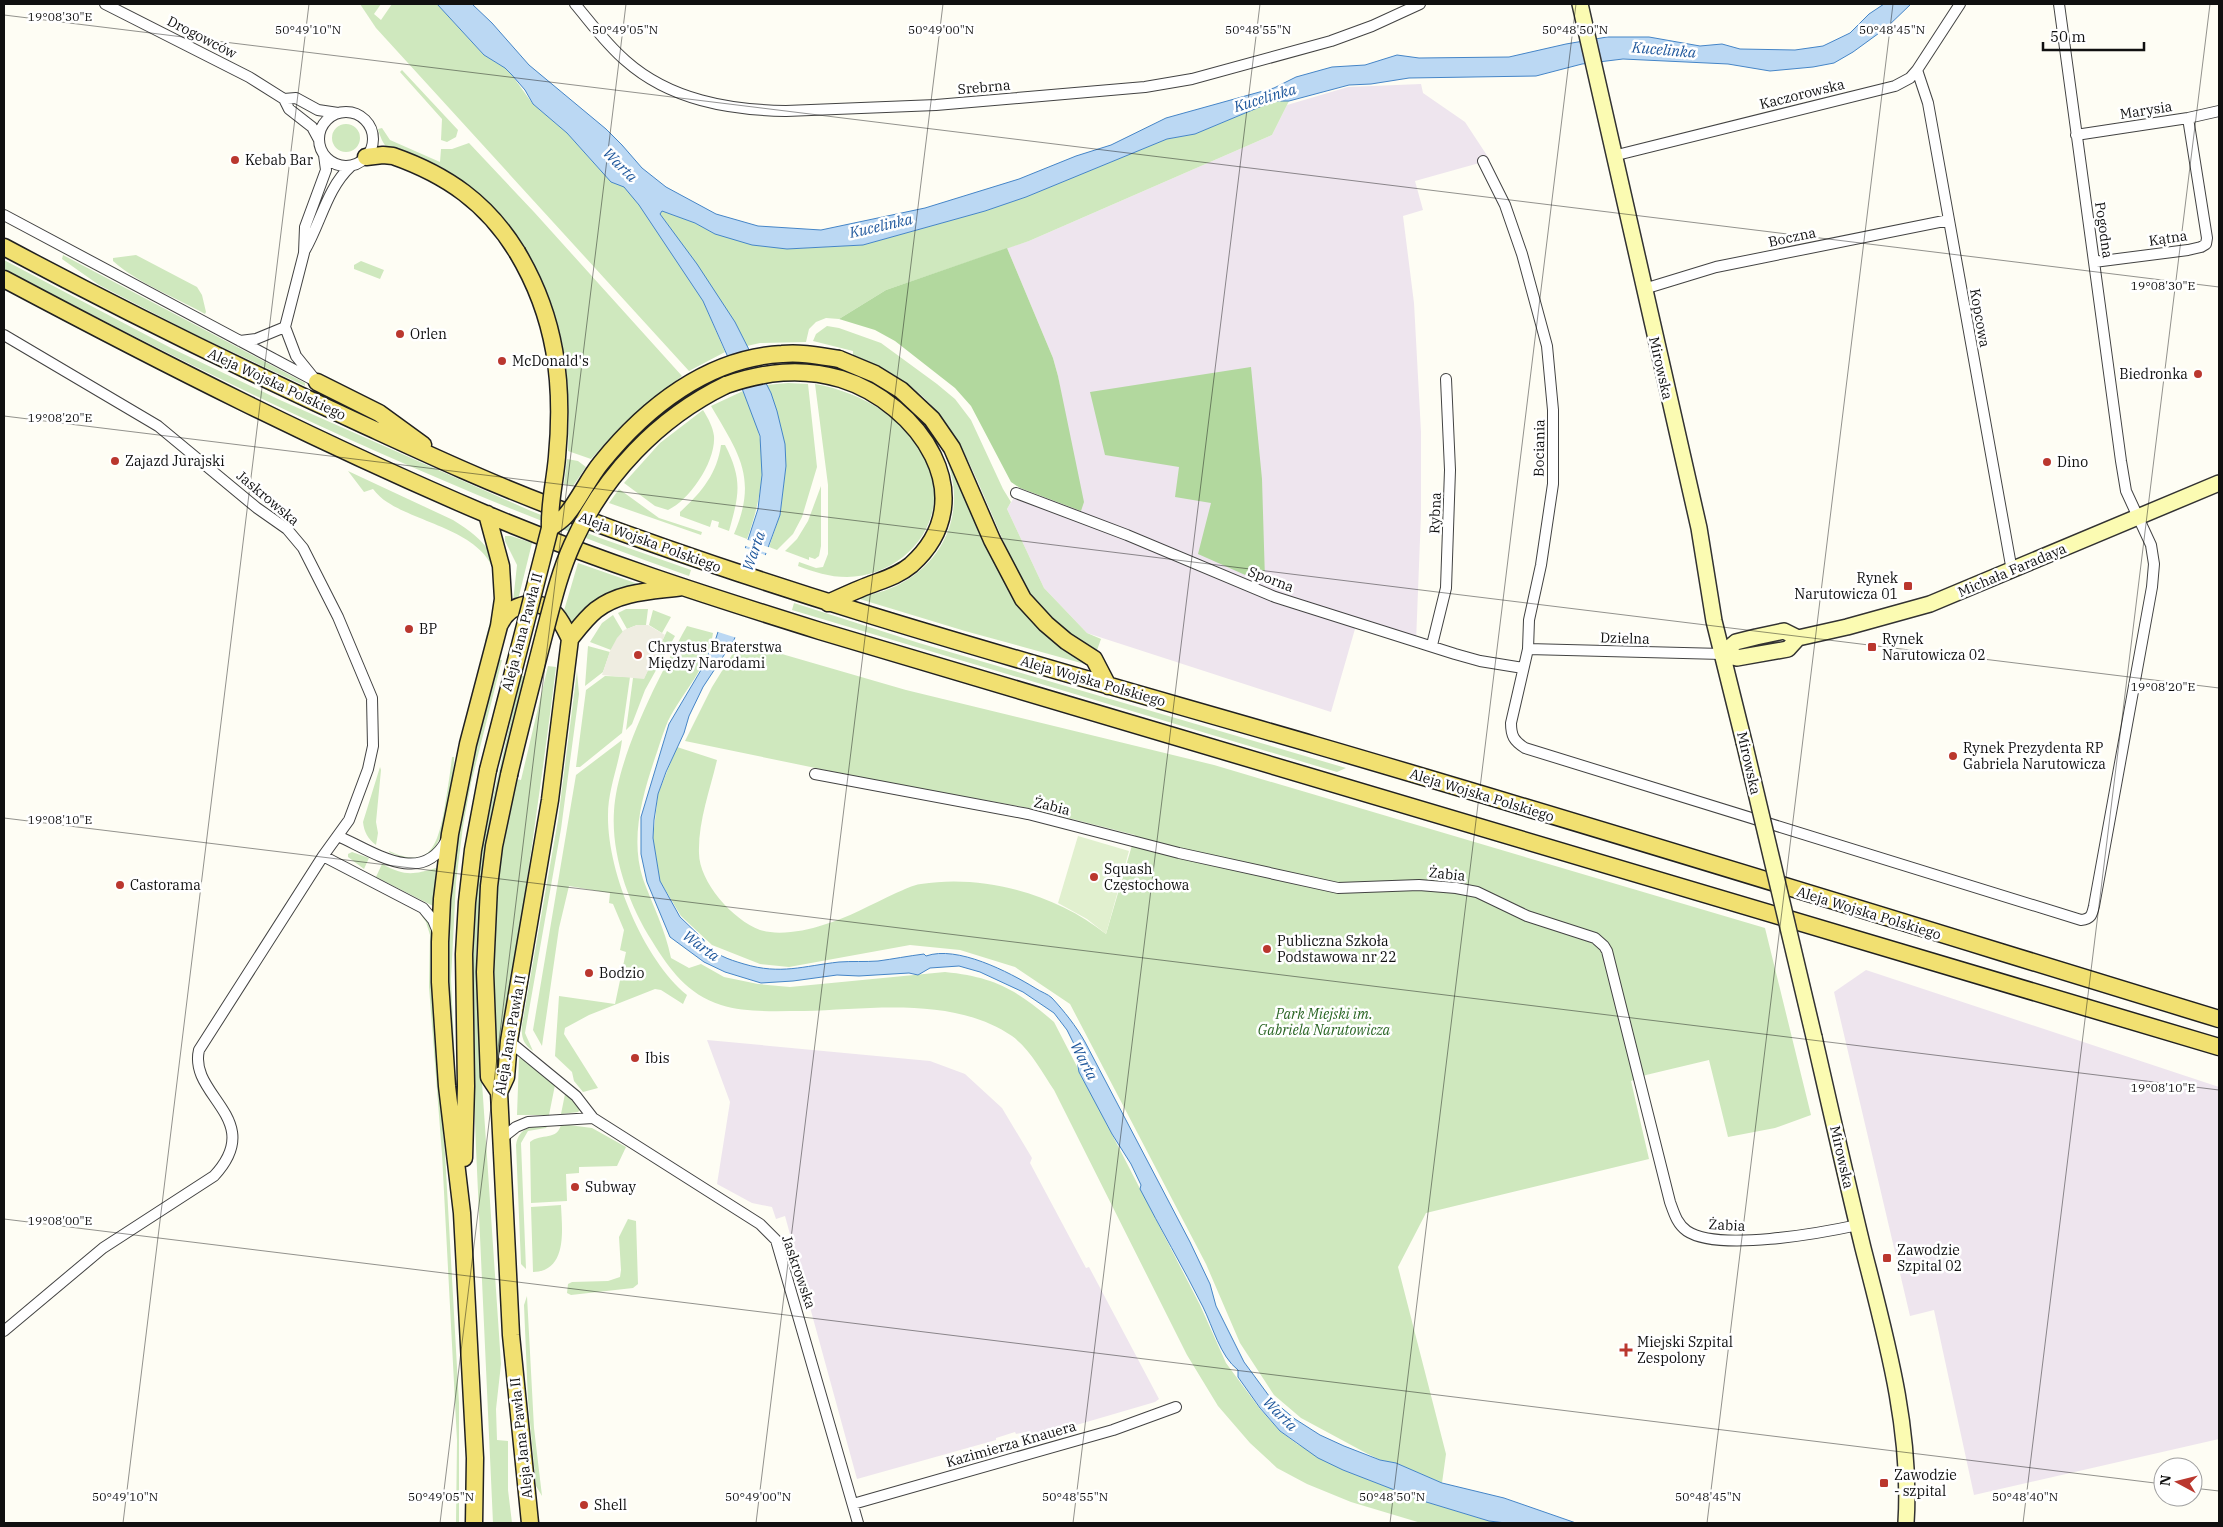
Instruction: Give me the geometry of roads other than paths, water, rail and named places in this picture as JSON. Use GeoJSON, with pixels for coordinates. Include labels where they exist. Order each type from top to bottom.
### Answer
{"type":"FeatureCollection","features":[{"type":"Feature","properties":{"kind":"main road","name":"Aleja Jana Pawła II"},"geometry":{"type":"LineString","coordinates":[[366,157],[393,156],[457,186],[479,204],[517,252],[528,271],[542,303],[553,342],[558,372],[560,412],[557,457],[549,510],[550,528],[488,770],[473,850],[467,902],[464,954],[466,1086],[462,1213]]}},
{"type":"Feature","properties":{"kind":"main road","name":"Aleja Wojska Polskiego"},"geometry":{"type":"LineString","coordinates":[[4,247],[111,304],[196,346],[449,464],[543,503],[694,559],[828,603],[1334,751],[2219,1019]]}},
{"type":"Feature","properties":{"kind":"main road","name":"Aleja Wojska Polskiego"},"geometry":{"type":"LineString","coordinates":[[4,279],[177,371],[329,443],[487,514],[684,587],[789,621],[2219,1047]]}},
{"type":"Feature","properties":{"kind":"main road"},"geometry":{"type":"LineString","coordinates":[[550,528],[567,515],[596,469],[612,450],[654,408],[683,387],[728,364],[753,357],[784,353],[839,359],[875,374],[901,390],[932,419],[952,448],[992,540],[1023,599],[1060,636],[1094,659],[1108,686]]}},
{"type":"Feature","properties":{"kind":"main road"},"geometry":{"type":"LineString","coordinates":[[499,1092],[489,1077],[485,1012],[485,964],[494,846],[509,775],[550,612],[565,561],[592,507],[627,460],[666,422],[685,408],[726,385],[760,374],[776,372],[813,373],[842,379],[867,390],[894,407],[910,421],[924,439],[938,467],[942,488],[942,505],[932,539],[910,565],[892,577],[828,603]]}},
{"type":"Feature","properties":{"kind":"main road"},"geometry":{"type":"LineString","coordinates":[[317,382],[379,413],[449,464]]}},
{"type":"Feature","properties":{"kind":"main road","name":"Aleja Jana Pawła II"},"geometry":{"type":"LineString","coordinates":[[474,1523],[473,1420],[462,1213],[447,1086],[440,982],[440,942],[442,899],[450,834],[468,744],[499,626],[503,580],[487,514]]}},
{"type":"Feature","properties":{"kind":"main road"},"geometry":{"type":"LineString","coordinates":[[499,626],[512,609],[526,604],[534,604],[548,609],[555,614],[570,639],[586,620],[608,602],[629,595],[684,587]]}},
{"type":"Feature","properties":{"kind":"main road","name":"Aleja Jana Pawła II"},"geometry":{"type":"LineString","coordinates":[[530,1523],[511,1335],[499,1092],[506,1077],[510,1041],[550,800],[570,639]]}},
{"type":"Feature","properties":{"kind":"street","name":"Drogowców"},"geometry":{"type":"LineString","coordinates":[[105,4],[249,77],[284,99],[289,109],[312,127],[319,140]]}},
{"type":"Feature","properties":{"kind":"street","name":"Srebrna"},"geometry":{"type":"LineString","coordinates":[[575,4],[612,48],[644,75],[692,98],[738,108],[778,111],[936,105],[1145,87],[1192,80],[1331,41],[1381,22],[1420,4]]}},
{"type":"Feature","properties":{"kind":"street","name":"Kaczorowska"},"geometry":{"type":"LineString","coordinates":[[1613,156],[1895,86],[1910,78],[1917,70],[1960,4]]}},
{"type":"Feature","properties":{"kind":"street","name":"Pogodna"},"geometry":{"type":"LineString","coordinates":[[2059,4],[2121,461],[2126,491],[2138,516]]}},
{"type":"Feature","properties":{"kind":"street","name":"Mirowska"},"geometry":{"type":"LineString","coordinates":[[1581,8],[1613,156],[1699,528],[1714,621],[1887,1346],[1903,1422],[1907,1473],[1906,1523]]}},
{"type":"Feature","properties":{"kind":"street","name":"Kopcowa"},"geometry":{"type":"LineString","coordinates":[[1917,70],[1928,103],[2012,571]]}},
{"type":"Feature","properties":{"kind":"street","name":"Drogowców"},"geometry":{"type":"LineString","coordinates":[[284,99],[296,98],[318,110],[338,113]]}},
{"type":"Feature","properties":{"kind":"street","name":"Marysia"},"geometry":{"type":"LineString","coordinates":[[2076,135],[2188,118],[2219,111]]}},
{"type":"Feature","properties":{"kind":"street"},"geometry":{"type":"LineString","coordinates":[[304,253],[315,233],[337,180],[351,166],[366,157],[373,142],[369,125],[356,114],[338,113],[327,120],[322,126],[319,140],[326,170],[305,227],[304,253],[285,327],[296,356],[317,382]]}},
{"type":"Feature","properties":{"kind":"street","name":"Kątna"},"geometry":{"type":"LineString","coordinates":[[2094,262],[2201,248],[2206,244],[2207,238],[2188,118]]}},
{"type":"Feature","properties":{"kind":"street"},"geometry":{"type":"LineString","coordinates":[[324,155],[336,164],[351,166]]}},
{"type":"Feature","properties":{"kind":"street","name":"Bociania"},"geometry":{"type":"LineString","coordinates":[[1483,161],[1505,206],[1522,254],[1547,346],[1554,410],[1553,484],[1541,565],[1529,620],[1528,649],[1511,723],[1511,734],[1516,742],[1525,748],[2081,920],[2088,920],[2092,915],[2094,906],[2152,586],[2154,564],[2151,545],[2138,516]]}},
{"type":"Feature","properties":{"kind":"street"},"geometry":{"type":"LineString","coordinates":[[4,215],[317,382]]}},
{"type":"Feature","properties":{"kind":"street","name":"Boczna"},"geometry":{"type":"LineString","coordinates":[[1644,289],[1716,267],[1949,220]]}},
{"type":"Feature","properties":{"kind":"street"},"geometry":{"type":"LineString","coordinates":[[239,341],[256,340],[285,327]]}},
{"type":"Feature","properties":{"kind":"street","name":"Jaskrowska"},"geometry":{"type":"LineString","coordinates":[[4,335],[164,431],[257,508],[287,529],[303,548],[338,617],[372,698],[373,746],[368,769],[349,820],[323,856],[199,1050],[198,1067],[226,1112],[231,1126],[232,1141],[223,1167],[214,1176],[103,1248],[4,1331]]}},
{"type":"Feature","properties":{"kind":"street","name":"Rybna"},"geometry":{"type":"LineString","coordinates":[[1432,645],[1446,588],[1450,470],[1446,379]]}},
{"type":"Feature","properties":{"kind":"street","name":"Michała Faradaya"},"geometry":{"type":"LineString","coordinates":[[1722,654],[1736,642],[1756,637],[1784,631],[1798,638],[1847,627],[1930,604],[2219,483]]}},
{"type":"Feature","properties":{"kind":"street","name":"Sporna"},"geometry":{"type":"LineString","coordinates":[[1016,493],[1127,535],[1275,597],[1480,661],[1523,668]]}},
{"type":"Feature","properties":{"kind":"street","name":"Dzielna"},"geometry":{"type":"LineString","coordinates":[[1528,649],[1722,654]]}},
{"type":"Feature","properties":{"kind":"street","name":"Żabia"},"geometry":{"type":"LineString","coordinates":[[815,774],[1028,814],[1179,853],[1338,888],[1419,885],[1477,892],[1527,916],[1595,938],[1607,951],[1670,1202],[1680,1225],[1693,1234],[1702,1237],[1734,1241],[1817,1233],[1858,1225]]}},
{"type":"Feature","properties":{"kind":"street"},"geometry":{"type":"LineString","coordinates":[[338,836],[397,863],[410,865],[430,860],[436,855],[450,834]]}},
{"type":"Feature","properties":{"kind":"street"},"geometry":{"type":"LineString","coordinates":[[323,856],[422,908],[433,920],[440,942]]}},
{"type":"Feature","properties":{"kind":"street","name":"Jaskrowska"},"geometry":{"type":"LineString","coordinates":[[510,1041],[576,1096],[593,1118],[760,1224],[776,1240],[858,1523]]}},
{"type":"Feature","properties":{"kind":"street"},"geometry":{"type":"LineString","coordinates":[[501,1139],[516,1126],[528,1122],[593,1118]]}},
{"type":"Feature","properties":{"kind":"street","name":"Kazimierza Knauera"},"geometry":{"type":"LineString","coordinates":[[853,1504],[1114,1430],[1176,1408]]}},
{"type":"Feature","properties":{"kind":"water"},"geometry":{"type":"Polygon","coordinates":[[[437,4],[472,4],[492,23],[529,65],[606,129],[642,168],[666,187],[716,214],[758,226],[821,230],[925,208],[1019,179],[1076,156],[1111,145],[1166,118],[1274,88],[1296,77],[1332,67],[1365,65],[1397,55],[1419,58],[1509,57],[1607,37],[1649,37],[1700,46],[1722,44],[1740,49],[1795,50],[1823,46],[1850,33],[1869,14],[1884,4],[1911,4],[1886,28],[1853,52],[1834,63],[1813,67],[1770,71],[1728,64],[1623,59],[1582,64],[1536,76],[1409,78],[1371,84],[1349,85],[1289,101],[1274,101],[1195,134],[1167,139],[1026,197],[985,211],[863,245],[787,249],[752,245],[715,234],[695,223],[662,211],[660,214],[697,264],[735,322],[771,393],[785,444],[786,466],[780,515],[734,640],[703,687],[689,716],[684,733],[658,794],[653,838],[660,881],[680,917],[717,954],[757,967],[792,969],[839,962],[878,961],[924,954],[926,956],[952,954],[967,957],[997,968],[1048,995],[1070,1019],[1085,1042],[1190,1242],[1210,1284],[1216,1306],[1244,1362],[1272,1400],[1295,1419],[1320,1435],[1344,1446],[1380,1460],[1396,1463],[1442,1483],[1504,1498],[1576,1523],[1506,1523],[1489,1521],[1423,1501],[1343,1470],[1318,1458],[1280,1431],[1260,1408],[1238,1377],[1238,1370],[1226,1357],[1188,1277],[1140,1189],[1141,1185],[1131,1164],[1112,1134],[1079,1072],[1074,1044],[1067,1030],[1054,1013],[1023,992],[980,972],[959,966],[930,968],[918,975],[909,973],[859,976],[837,975],[761,983],[725,972],[704,962],[670,937],[647,882],[641,854],[641,817],[669,724],[701,670],[716,638],[758,509],[762,475],[760,436],[743,391],[703,301],[639,205],[624,187],[611,182],[567,133],[533,104],[525,90],[512,75],[505,68],[484,55],[437,4]]]}},
{"type":"Feature","properties":{"kind":"place","name":"Kebab Bar"},"geometry":{"type":"Point","coordinates":[235,160]}},
{"type":"Feature","properties":{"kind":"place","name":"Orlen"},"geometry":{"type":"Point","coordinates":[400,334]}},
{"type":"Feature","properties":{"kind":"place","name":"McDonald's"},"geometry":{"type":"Point","coordinates":[502,361]}},
{"type":"Feature","properties":{"kind":"place","name":"Biedronka"},"geometry":{"type":"Point","coordinates":[2198,374]}},
{"type":"Feature","properties":{"kind":"place","name":"Zajazd Jurajski"},"geometry":{"type":"Point","coordinates":[115,461]}},
{"type":"Feature","properties":{"kind":"place","name":"Dino"},"geometry":{"type":"Point","coordinates":[2047,462]}},
{"type":"Feature","properties":{"kind":"place","name":"Rynek Narutowicza 01"},"geometry":{"type":"Point","coordinates":[1908,586]}},
{"type":"Feature","properties":{"kind":"place","name":"BP"},"geometry":{"type":"Point","coordinates":[409,629]}},
{"type":"Feature","properties":{"kind":"place","name":"Rynek Narutowicza 02"},"geometry":{"type":"Point","coordinates":[1872,647]}},
{"type":"Feature","properties":{"kind":"place","name":"Chrystus Braterstwa Między Narodami"},"geometry":{"type":"Point","coordinates":[638,655]}},
{"type":"Feature","properties":{"kind":"place","name":"Rynek Prezydenta RP Gabriela Narutowicza"},"geometry":{"type":"Point","coordinates":[1953,756]}},
{"type":"Feature","properties":{"kind":"place","name":"Squash Częstochowa"},"geometry":{"type":"Point","coordinates":[1094,877]}},
{"type":"Feature","properties":{"kind":"place","name":"Castorama"},"geometry":{"type":"Point","coordinates":[120,885]}},
{"type":"Feature","properties":{"kind":"place","name":"Publiczna Szkoła Podstawowa nr 22"},"geometry":{"type":"Point","coordinates":[1267,949]}},
{"type":"Feature","properties":{"kind":"place","name":"Bodzio"},"geometry":{"type":"Point","coordinates":[589,973]}},
{"type":"Feature","properties":{"kind":"place","name":"Ibis"},"geometry":{"type":"Point","coordinates":[635,1058]}},
{"type":"Feature","properties":{"kind":"place","name":"Subway"},"geometry":{"type":"Point","coordinates":[575,1187]}},
{"type":"Feature","properties":{"kind":"place","name":"Zawodzie Szpital 02"},"geometry":{"type":"Point","coordinates":[1887,1258]}},
{"type":"Feature","properties":{"kind":"place","name":"Miejski Szpital Zespolony"},"geometry":{"type":"Point","coordinates":[1626,1350]}},
{"type":"Feature","properties":{"kind":"place","name":"Zawodzie - szpital"},"geometry":{"type":"Point","coordinates":[1884,1483]}},
{"type":"Feature","properties":{"kind":"place","name":"Shell"},"geometry":{"type":"Point","coordinates":[584,1505]}},
{"type":"Feature","properties":{"kind":"water label","name":"Kucelinka"},"geometry":{"type":"Point","coordinates":[1664,50]}},
{"type":"Feature","properties":{"kind":"water label","name":"Kucelinka"},"geometry":{"type":"Point","coordinates":[1265,98]}},
{"type":"Feature","properties":{"kind":"water label","name":"Warta"},"geometry":{"type":"Point","coordinates":[620,165]}},
{"type":"Feature","properties":{"kind":"water label","name":"Kucelinka"},"geometry":{"type":"Point","coordinates":[881,226]}},
{"type":"Feature","properties":{"kind":"water label","name":"Warta"},"geometry":{"type":"Point","coordinates":[754,551]}},
{"type":"Feature","properties":{"kind":"water label","name":"Warta"},"geometry":{"type":"Point","coordinates":[701,946]}},
{"type":"Feature","properties":{"kind":"water label","name":"Warta"},"geometry":{"type":"Point","coordinates":[1084,1061]}},
{"type":"Feature","properties":{"kind":"water label","name":"Warta"},"geometry":{"type":"Point","coordinates":[1280,1414]}},
{"type":"Feature","properties":{"kind":"park label","name":"Park Miejski im. Gabriela Narutowicza"},"geometry":{"type":"Point","coordinates":[1324,1022]}}]}
